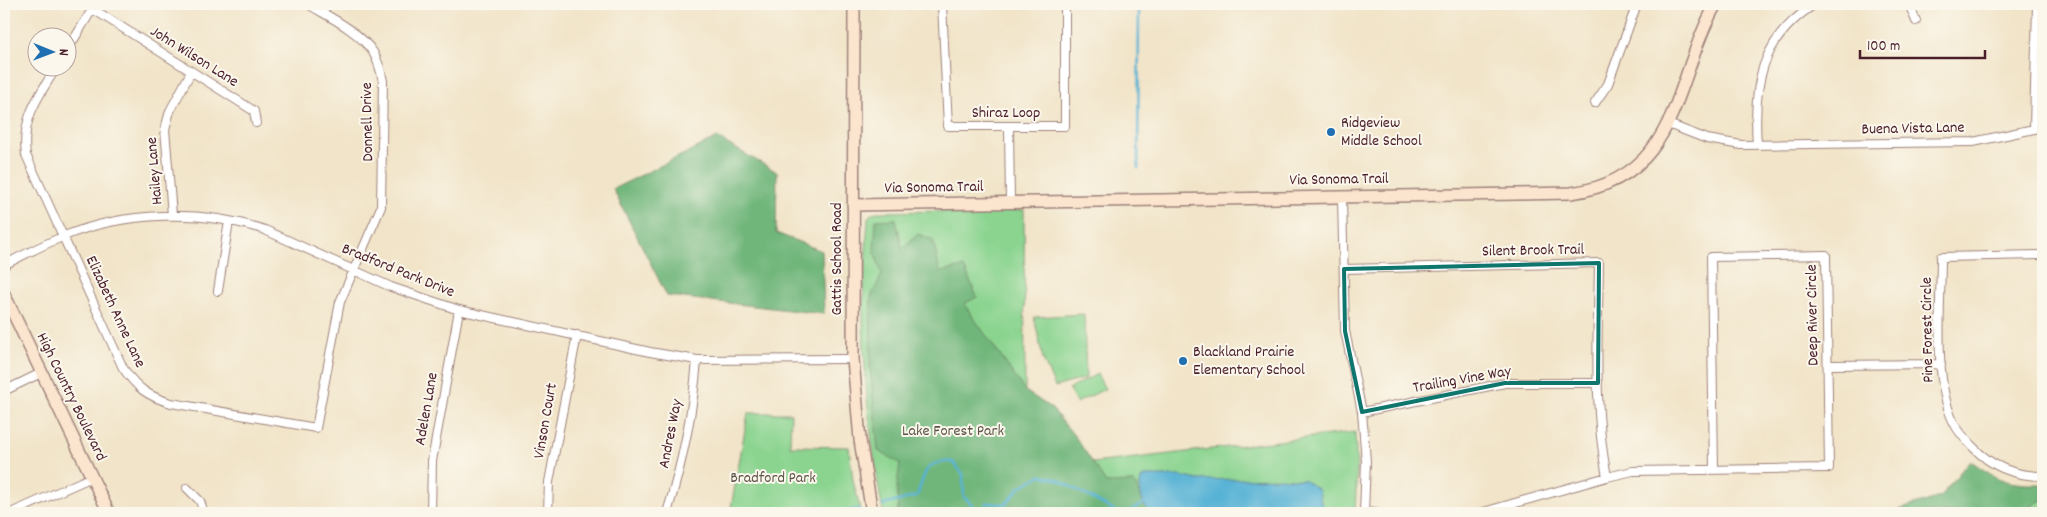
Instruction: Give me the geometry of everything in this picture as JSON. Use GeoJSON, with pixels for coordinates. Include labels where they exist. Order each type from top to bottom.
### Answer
{"type":"FeatureCollection","features":[{"type":"Feature","properties":{"kind":"street","name":"Donnell Drive"},"geometry":{"type":"LineString","coordinates":[[308,4],[363,41],[373,52],[383,81],[382,207],[355,270]]}},
{"type":"Feature","properties":{"kind":"street","name":"Gattis School Road"},"geometry":{"type":"LineString","coordinates":[[854,4],[853,359],[860,440],[872,513]]}},
{"type":"Feature","properties":{"kind":"street","name":"Shiraz Loop"},"geometry":{"type":"LineString","coordinates":[[942,4],[948,126],[1009,127],[1065,126],[1065,4]]}},
{"type":"Feature","properties":{"kind":"street"},"geometry":{"type":"LineString","coordinates":[[1595,103],[1608,84],[1637,4]]}},
{"type":"Feature","properties":{"kind":"street","name":"Via Sonoma Trail"},"geometry":{"type":"LineString","coordinates":[[853,205],[1562,193],[1585,191],[1618,179],[1637,166],[1650,153],[1668,124],[1699,42],[1716,4]]}},
{"type":"Feature","properties":{"kind":"street"},"geometry":{"type":"LineString","coordinates":[[1757,145],[1757,91],[1764,62],[1781,33],[1792,21],[1815,4]]}},
{"type":"Feature","properties":{"kind":"street"},"geometry":{"type":"LineString","coordinates":[[1909,4],[1916,21]]}},
{"type":"Feature","properties":{"kind":"street","name":"Buena Vista Lane"},"geometry":{"type":"LineString","coordinates":[[1668,124],[1721,143],[1757,145],[1973,142],[2034,130],[2038,4]]}},
{"type":"Feature","properties":{"kind":"street"},"geometry":{"type":"LineString","coordinates":[[78,29],[89,6]]}},
{"type":"Feature","properties":{"kind":"street","name":"John Wilson Lane"},"geometry":{"type":"LineString","coordinates":[[89,6],[254,111],[256,123]]}},
{"type":"Feature","properties":{"kind":"street","name":"Hailey Lane"},"geometry":{"type":"LineString","coordinates":[[172,215],[164,129],[170,111],[191,72]]}},
{"type":"Feature","properties":{"kind":"street","name":"Elizabeth Anne Lane"},"geometry":{"type":"LineString","coordinates":[[50,78],[34,102],[26,123],[24,141],[26,155],[123,368],[135,386],[150,396],[171,403],[316,428],[340,302],[355,270]]}},
{"type":"Feature","properties":{"kind":"street"},"geometry":{"type":"LineString","coordinates":[[1009,127],[1010,202]]}},
{"type":"Feature","properties":{"kind":"street"},"geometry":{"type":"LineString","coordinates":[[1342,197],[1344,331],[1362,412],[1366,461],[1364,513],[1376,513]]}},
{"type":"Feature","properties":{"kind":"street","name":"Bradford Park Drive"},"geometry":{"type":"LineString","coordinates":[[4,265],[64,236],[98,226],[172,215],[229,221],[245,223],[265,230],[412,295],[458,310],[697,360],[853,359]]}},
{"type":"Feature","properties":{"kind":"street"},"geometry":{"type":"LineString","coordinates":[[218,291],[229,221]]}},
{"type":"Feature","properties":{"kind":"street","name":"Deep River Circle"},"geometry":{"type":"LineString","coordinates":[[1480,513],[1607,477],[1633,472],[1829,468],[1826,255],[1711,257],[1714,470]]}},
{"type":"Feature","properties":{"kind":"street","name":"Pine Forest Circle"},"geometry":{"type":"LineString","coordinates":[[2043,255],[1941,257],[1941,364],[1943,389],[1948,409],[1960,433],[1979,454],[2002,469],[2016,473],[2043,476]]}},
{"type":"Feature","properties":{"kind":"street","name":"Silent Brook Trail"},"geometry":{"type":"LineString","coordinates":[[1344,269],[1599,263],[1598,383],[1600,442],[1607,477]]}},
{"type":"Feature","properties":{"kind":"street","name":"High Country Boulevard"},"geometry":{"type":"LineString","coordinates":[[4,294],[110,513]]}},
{"type":"Feature","properties":{"kind":"street","name":"Adelen Lane"},"geometry":{"type":"LineString","coordinates":[[431,513],[432,461],[458,310]]}},
{"type":"Feature","properties":{"kind":"street","name":"Vinson Court"},"geometry":{"type":"LineString","coordinates":[[548,513],[549,482],[577,336]]}},
{"type":"Feature","properties":{"kind":"street","name":"Andres Way"},"geometry":{"type":"LineString","coordinates":[[667,513],[675,487],[695,385],[697,360]]}},
{"type":"Feature","properties":{"kind":"street"},"geometry":{"type":"LineString","coordinates":[[1828,365],[1941,364]]}},
{"type":"Feature","properties":{"kind":"street"},"geometry":{"type":"LineString","coordinates":[[4,391],[41,373]]}},
{"type":"Feature","properties":{"kind":"street","name":"Trailing Vine Way"},"geometry":{"type":"LineString","coordinates":[[1362,412],[1505,383],[1598,383]]}},
{"type":"Feature","properties":{"kind":"street"},"geometry":{"type":"LineString","coordinates":[[11,513],[92,477]]}},
{"type":"Feature","properties":{"kind":"street"},"geometry":{"type":"LineString","coordinates":[[187,488],[200,501],[204,513]]}},
{"type":"Feature","properties":{"kind":"highlighted area"},"geometry":{"type":"Polygon","coordinates":[[[1599,263],[1598,383],[1505,383],[1362,412],[1345,331],[1344,269],[1599,263]]]}},
{"type":"Feature","properties":{"kind":"green space"},"geometry":{"type":"Polygon","coordinates":[[[717,138],[777,172],[776,233],[822,251],[824,314],[667,296],[613,189],[717,138]]]}},
{"type":"Feature","properties":{"kind":"green space","name":"Lake Forest Park"},"geometry":{"type":"Polygon","coordinates":[[[1024,210],[1025,391],[1051,408],[1093,463],[1355,432],[1357,471],[1355,513],[883,513],[872,440],[865,366],[863,305],[868,218],[876,212],[1024,210]]]}},
{"type":"Feature","properties":{"kind":"green space"},"geometry":{"type":"Polygon","coordinates":[[[896,219],[902,248],[918,234],[933,240],[940,272],[964,267],[977,297],[964,304],[1025,391],[1051,408],[1076,438],[1106,483],[1134,482],[1148,513],[898,513],[897,486],[900,463],[878,451],[870,369],[871,297],[882,274],[874,251],[876,220],[896,219]]]}},
{"type":"Feature","properties":{"kind":"green space"},"geometry":{"type":"Polygon","coordinates":[[[1084,314],[1086,378],[1055,387],[1043,359],[1034,317],[1084,314]]]}},
{"type":"Feature","properties":{"kind":"green space"},"geometry":{"type":"Polygon","coordinates":[[[1097,374],[1105,389],[1076,403],[1069,389],[1097,374]]]}},
{"type":"Feature","properties":{"kind":"green space","name":"Bradford Park"},"geometry":{"type":"Polygon","coordinates":[[[748,413],[791,413],[790,446],[849,447],[853,480],[861,513],[730,513],[748,413]]]}},
{"type":"Feature","properties":{"kind":"green space"},"geometry":{"type":"Polygon","coordinates":[[[1970,460],[1988,473],[2004,480],[2021,484],[2043,484],[2043,499],[2020,513],[1895,513],[1898,510],[1940,497],[1970,460]]]}},
{"type":"Feature","properties":{"kind":"green space"},"geometry":{"type":"Polygon","coordinates":[[[2043,499],[2043,513],[2020,513],[2043,499]]]}},
{"type":"Feature","properties":{"kind":"water"},"geometry":{"type":"Polygon","coordinates":[[[1143,476],[1180,476],[1198,480],[1280,478],[1305,480],[1319,490],[1323,513],[1149,513],[1144,505],[1140,490],[1143,476]]]}},
{"type":"Feature","properties":{"kind":"waterway"},"geometry":{"type":"LineString","coordinates":[[1138,168],[1139,4]]}},
{"type":"Feature","properties":{"kind":"waterway"},"geometry":{"type":"LineString","coordinates":[[883,505],[917,496],[924,475],[931,466],[936,463],[953,462],[963,474],[964,497],[980,512],[986,511],[986,503],[1006,504],[1020,487],[1041,475],[1059,480],[1118,513]]}},
{"type":"Feature","properties":{"kind":"waterway"},"geometry":{"type":"LineString","coordinates":[[1125,513],[1145,503]]}},
{"type":"Feature","properties":{"kind":"waterway"},"geometry":{"type":"LineString","coordinates":[[837,513],[859,509]]}},
{"type":"Feature","properties":{"kind":"place","name":"Ridgeview Middle School"},"geometry":{"type":"Point","coordinates":[1331,132]}},
{"type":"Feature","properties":{"kind":"place","name":"Blackland Prairie Elementary School"},"geometry":{"type":"Point","coordinates":[1183,361]}}]}
